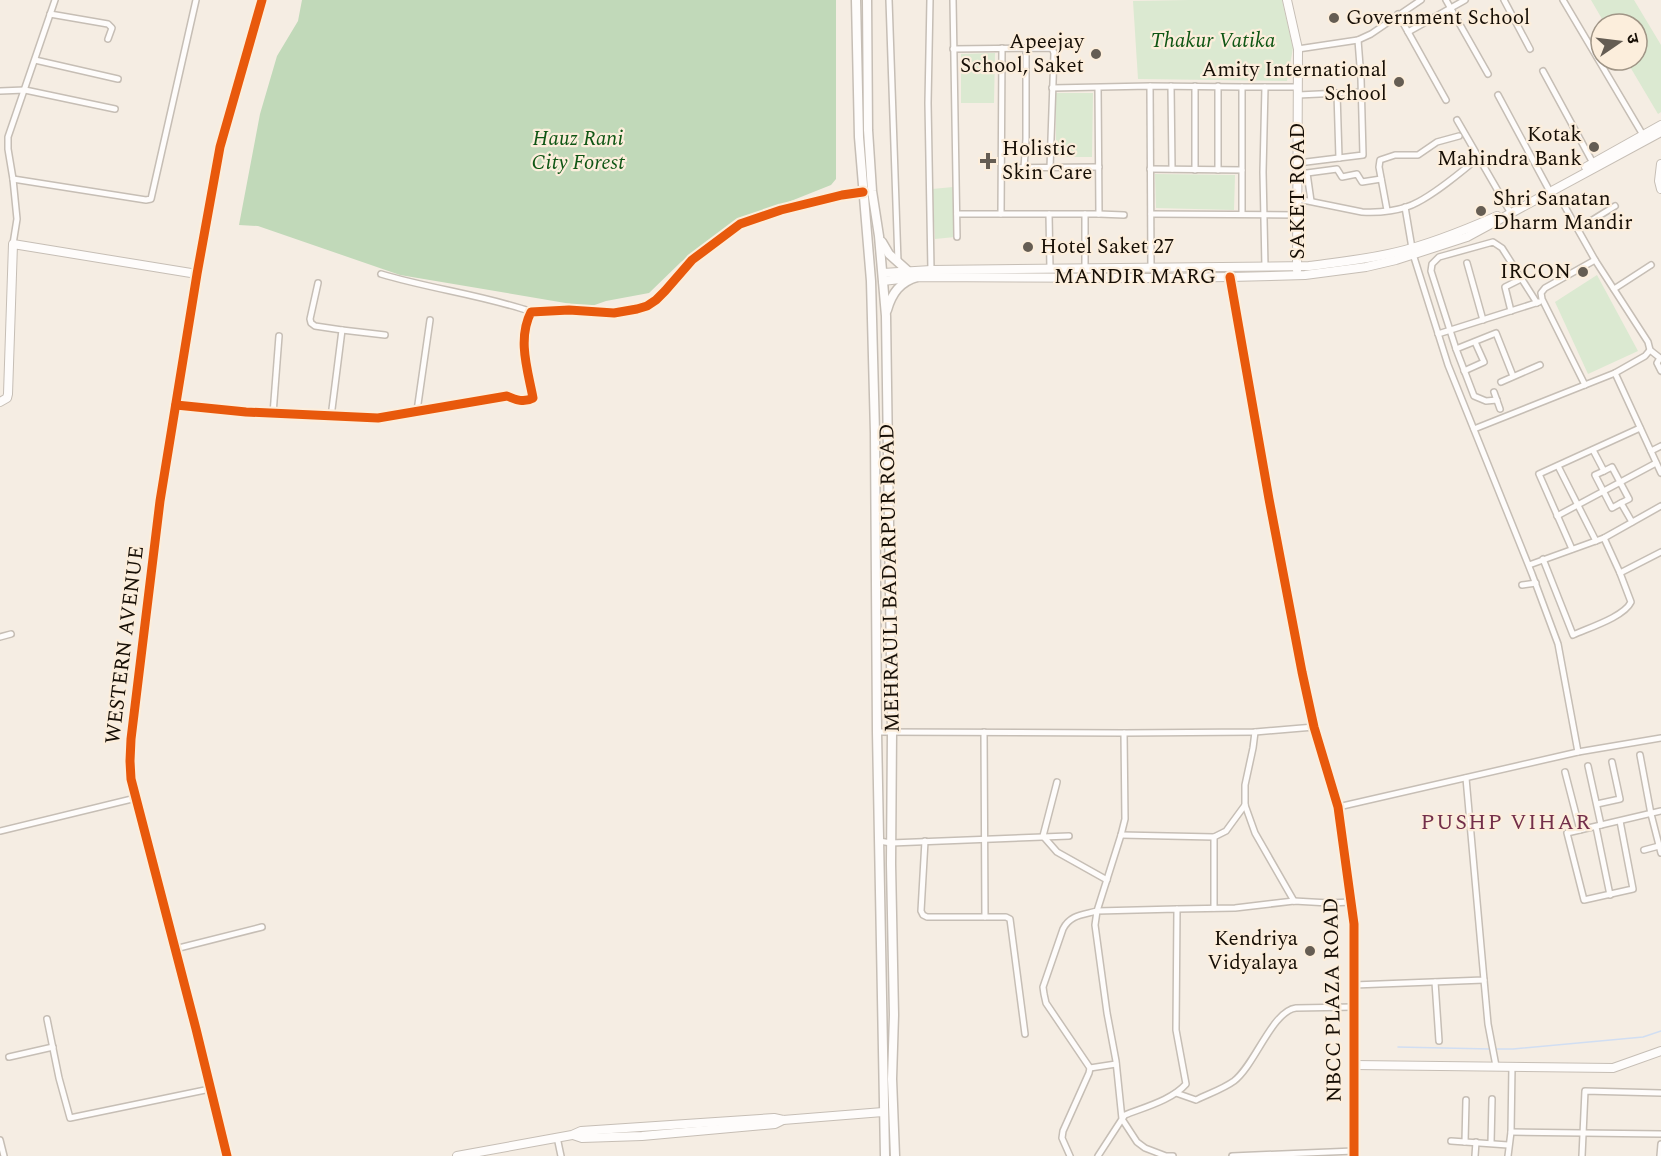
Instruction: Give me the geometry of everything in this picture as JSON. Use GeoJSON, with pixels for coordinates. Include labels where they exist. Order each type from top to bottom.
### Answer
{"type":"FeatureCollection","features":[{"type":"Feature","properties":{"kind":"main road"},"geometry":{"type":"LineString","coordinates":[[856,0],[857,90],[863,192]]}},
{"type":"Feature","properties":{"kind":"main road","name":"MEHRAULI BADARPUR ROAD"},"geometry":{"type":"LineString","coordinates":[[867,0],[868,130],[872,191],[879,236],[886,316],[892,732],[894,1015],[892,1079],[895,1156]]}},
{"type":"Feature","properties":{"kind":"main road","name":"MEHRAULI BADARPUR ROAD"},"geometry":{"type":"LineString","coordinates":[[863,192],[870,257],[875,433],[877,732],[885,1156]]}},
{"type":"Feature","properties":{"kind":"main road"},"geometry":{"type":"LineString","coordinates":[[879,236],[889,255],[908,271]]}},
{"type":"Feature","properties":{"kind":"main road"},"geometry":{"type":"LineString","coordinates":[[886,316],[890,300],[896,290],[907,281],[917,277]]}},
{"type":"Feature","properties":{"kind":"main road"},"geometry":{"type":"LineString","coordinates":[[875,433],[888,433]]}},
{"type":"Feature","properties":{"kind":"street"},"geometry":{"type":"LineString","coordinates":[[0,402],[7,398],[8,394],[13,244],[17,225],[8,136],[55,0]]}},
{"type":"Feature","properties":{"kind":"street"},"geometry":{"type":"LineString","coordinates":[[14,179],[151,199],[196,0]]}},
{"type":"Feature","properties":{"kind":"street","name":"WESTERN AVENUE"},"geometry":{"type":"LineString","coordinates":[[227,1156],[130,770],[131,739],[160,501],[197,274],[220,147],[262,0]]}},
{"type":"Feature","properties":{"kind":"street"},"geometry":{"type":"LineString","coordinates":[[889,0],[898,263]]}},
{"type":"Feature","properties":{"kind":"street"},"geometry":{"type":"LineString","coordinates":[[930,0],[928,104],[931,270]]}},
{"type":"Feature","properties":{"kind":"street"},"geometry":{"type":"LineString","coordinates":[[953,0],[957,237]]}},
{"type":"Feature","properties":{"kind":"street","name":"SAKET ROAD"},"geometry":{"type":"LineString","coordinates":[[1287,0],[1298,49],[1297,271]]}},
{"type":"Feature","properties":{"kind":"street"},"geometry":{"type":"LineString","coordinates":[[1298,49],[1359,40],[1421,0]]}},
{"type":"Feature","properties":{"kind":"street"},"geometry":{"type":"LineString","coordinates":[[1446,0],[1488,74]]}},
{"type":"Feature","properties":{"kind":"street"},"geometry":{"type":"LineString","coordinates":[[1408,32],[1465,0]]}},
{"type":"Feature","properties":{"kind":"street"},"geometry":{"type":"LineString","coordinates":[[1504,0],[1530,49]]}},
{"type":"Feature","properties":{"kind":"street"},"geometry":{"type":"LineString","coordinates":[[1563,0],[1644,138],[1658,130]]}},
{"type":"Feature","properties":{"kind":"street"},"geometry":{"type":"LineString","coordinates":[[50,14],[108,24],[112,28],[108,39]]}},
{"type":"Feature","properties":{"kind":"street"},"geometry":{"type":"LineString","coordinates":[[1398,14],[1446,100]]}},
{"type":"Feature","properties":{"kind":"street"},"geometry":{"type":"LineString","coordinates":[[1298,163],[1363,155],[1359,40]]}},
{"type":"Feature","properties":{"kind":"street"},"geometry":{"type":"LineString","coordinates":[[1002,48],[1002,214]]}},
{"type":"Feature","properties":{"kind":"street"},"geometry":{"type":"LineString","coordinates":[[1024,168],[1026,48]]}},
{"type":"Feature","properties":{"kind":"street"},"geometry":{"type":"LineString","coordinates":[[953,49],[1052,48],[1054,53],[1050,168]]}},
{"type":"Feature","properties":{"kind":"street"},"geometry":{"type":"LineString","coordinates":[[35,60],[118,79]]}},
{"type":"Feature","properties":{"kind":"street"},"geometry":{"type":"LineString","coordinates":[[1542,71],[1593,163]]}},
{"type":"Feature","properties":{"kind":"street"},"geometry":{"type":"LineString","coordinates":[[1150,86],[1151,267]]}},
{"type":"Feature","properties":{"kind":"street"},"geometry":{"type":"LineString","coordinates":[[1171,86],[1172,169]]}},
{"type":"Feature","properties":{"kind":"street"},"geometry":{"type":"LineString","coordinates":[[1195,86],[1195,170]]}},
{"type":"Feature","properties":{"kind":"street"},"geometry":{"type":"LineString","coordinates":[[1052,88],[1218,86],[1337,93],[1362,92]]}},
{"type":"Feature","properties":{"kind":"street"},"geometry":{"type":"LineString","coordinates":[[1218,86],[1218,170]]}},
{"type":"Feature","properties":{"kind":"street"},"geometry":{"type":"LineString","coordinates":[[1242,87],[1242,214]]}},
{"type":"Feature","properties":{"kind":"street"},"geometry":{"type":"LineString","coordinates":[[1265,87],[1265,267]]}},
{"type":"Feature","properties":{"kind":"street"},"geometry":{"type":"LineString","coordinates":[[1098,88],[1099,214]]}},
{"type":"Feature","properties":{"kind":"street"},"geometry":{"type":"LineString","coordinates":[[0,91],[25,90],[116,110]]}},
{"type":"Feature","properties":{"kind":"street"},"geometry":{"type":"LineString","coordinates":[[1337,93],[1339,158]]}},
{"type":"Feature","properties":{"kind":"street"},"geometry":{"type":"LineString","coordinates":[[1498,95],[1548,188]]}},
{"type":"Feature","properties":{"kind":"street"},"geometry":{"type":"LineString","coordinates":[[1457,120],[1509,210]]}},
{"type":"Feature","properties":{"kind":"street"},"geometry":{"type":"LineString","coordinates":[[1387,210],[1379,162],[1383,158],[1395,155],[1418,155],[1437,142],[1459,136]]}},
{"type":"Feature","properties":{"kind":"street","name":"MANDIR MARG"},"geometry":{"type":"LineString","coordinates":[[1413,251],[1509,210],[1593,163],[1644,138]]}},
{"type":"Feature","properties":{"kind":"street","name":"MANDIR MARG"},"geometry":{"type":"LineString","coordinates":[[883,277],[1230,277],[1297,271],[1413,251],[1467,237],[1644,138]]}},
{"type":"Feature","properties":{"kind":"street"},"geometry":{"type":"LineString","coordinates":[[1298,199],[1362,212],[1405,207],[1419,202],[1472,163]]}},
{"type":"Feature","properties":{"kind":"street"},"geometry":{"type":"LineString","coordinates":[[1661,164],[1659,181],[1661,189]]}},
{"type":"Feature","properties":{"kind":"street"},"geometry":{"type":"LineString","coordinates":[[1003,168],[1099,167]]}},
{"type":"Feature","properties":{"kind":"street"},"geometry":{"type":"LineString","coordinates":[[1150,169],[1242,170]]}},
{"type":"Feature","properties":{"kind":"street"},"geometry":{"type":"LineString","coordinates":[[1298,176],[1337,169],[1342,177],[1357,174],[1362,182],[1382,179]]}},
{"type":"Feature","properties":{"kind":"street"},"geometry":{"type":"LineString","coordinates":[[1307,174],[1311,201]]}},
{"type":"Feature","properties":{"kind":"street"},"geometry":{"type":"LineString","coordinates":[[381,274],[532,312],[569,310],[614,313],[647,306],[656,300],[692,260],[740,224],[781,210],[863,192]]}},
{"type":"Feature","properties":{"kind":"street"},"geometry":{"type":"LineString","coordinates":[[1564,205],[1648,342],[1650,350],[1660,358],[1657,363],[1661,371]]}},
{"type":"Feature","properties":{"kind":"street"},"geometry":{"type":"LineString","coordinates":[[1578,229],[1615,206]]}},
{"type":"Feature","properties":{"kind":"street"},"geometry":{"type":"LineString","coordinates":[[1405,207],[1413,251],[1448,365],[1529,565],[1558,644],[1578,752]]}},
{"type":"Feature","properties":{"kind":"street"},"geometry":{"type":"LineString","coordinates":[[957,214],[1124,215]]}},
{"type":"Feature","properties":{"kind":"street"},"geometry":{"type":"LineString","coordinates":[[1049,214],[1050,269]]}},
{"type":"Feature","properties":{"kind":"street"},"geometry":{"type":"LineString","coordinates":[[1085,214],[1085,268]]}},
{"type":"Feature","properties":{"kind":"street"},"geometry":{"type":"LineString","coordinates":[[1150,214],[1297,215]]}},
{"type":"Feature","properties":{"kind":"street"},"geometry":{"type":"LineString","coordinates":[[1497,400],[1486,401],[1474,396],[1449,331],[1431,268],[1435,260],[1493,242],[1498,243],[1502,248],[1521,279],[1540,302],[1585,385]]}},
{"type":"Feature","properties":{"kind":"street"},"geometry":{"type":"LineString","coordinates":[[13,244],[197,274]]}},
{"type":"Feature","properties":{"kind":"street"},"geometry":{"type":"LineString","coordinates":[[1540,302],[1545,288],[1596,260]]}},
{"type":"Feature","properties":{"kind":"street"},"geometry":{"type":"LineString","coordinates":[[1467,263],[1483,320]]}},
{"type":"Feature","properties":{"kind":"street"},"geometry":{"type":"LineString","coordinates":[[1614,289],[1651,265]]}},
{"type":"Feature","properties":{"kind":"street","name":"MANDIR MARG"},"geometry":{"type":"LineString","coordinates":[[883,277],[908,271],[931,270],[1265,267],[1297,271]]}},
{"type":"Feature","properties":{"kind":"street","name":"NBCC PLAZA ROAD"},"geometry":{"type":"LineString","coordinates":[[1230,277],[1269,499],[1314,727],[1338,807],[1354,924],[1354,1154]]}},
{"type":"Feature","properties":{"kind":"street"},"geometry":{"type":"LineString","coordinates":[[1511,311],[1505,287],[1521,279]]}},
{"type":"Feature","properties":{"kind":"street"},"geometry":{"type":"LineString","coordinates":[[318,283],[310,322],[315,326],[342,332],[385,335]]}},
{"type":"Feature","properties":{"kind":"street"},"geometry":{"type":"LineString","coordinates":[[1438,334],[1540,302]]}},
{"type":"Feature","properties":{"kind":"street"},"geometry":{"type":"LineString","coordinates":[[176,405],[273,414],[378,418],[507,396],[517,401],[531,400],[533,399],[524,353],[526,323],[532,312]]}},
{"type":"Feature","properties":{"kind":"street"},"geometry":{"type":"LineString","coordinates":[[417,411],[430,320]]}},
{"type":"Feature","properties":{"kind":"street"},"geometry":{"type":"LineString","coordinates":[[331,417],[342,332]]}},
{"type":"Feature","properties":{"kind":"street"},"geometry":{"type":"LineString","coordinates":[[1456,349],[1496,333],[1513,376]]}},
{"type":"Feature","properties":{"kind":"street"},"geometry":{"type":"LineString","coordinates":[[273,414],[279,336]]}},
{"type":"Feature","properties":{"kind":"street"},"geometry":{"type":"LineString","coordinates":[[1464,370],[1484,362],[1475,342]]}},
{"type":"Feature","properties":{"kind":"street"},"geometry":{"type":"LineString","coordinates":[[1474,429],[1615,373],[1645,356],[1650,350]]}},
{"type":"Feature","properties":{"kind":"street"},"geometry":{"type":"LineString","coordinates":[[1501,382],[1540,365]]}},
{"type":"Feature","properties":{"kind":"street"},"geometry":{"type":"LineString","coordinates":[[1615,373],[1661,473]]}},
{"type":"Feature","properties":{"kind":"street"},"geometry":{"type":"LineString","coordinates":[[1494,392],[1500,409]]}},
{"type":"Feature","properties":{"kind":"street"},"geometry":{"type":"LineString","coordinates":[[1572,549],[1539,474],[1640,428]]}},
{"type":"Feature","properties":{"kind":"street"},"geometry":{"type":"LineString","coordinates":[[1651,451],[1661,446]]}},
{"type":"Feature","properties":{"kind":"street"},"geometry":{"type":"LineString","coordinates":[[1593,450],[1604,471]]}},
{"type":"Feature","properties":{"kind":"street"},"geometry":{"type":"LineString","coordinates":[[1557,516],[1656,463]]}},
{"type":"Feature","properties":{"kind":"street"},"geometry":{"type":"LineString","coordinates":[[1558,466],[1596,541]]}},
{"type":"Feature","properties":{"kind":"street"},"geometry":{"type":"LineString","coordinates":[[1612,467],[1629,498],[1612,508],[1595,475],[1604,471],[1612,467]]}},
{"type":"Feature","properties":{"kind":"street"},"geometry":{"type":"LineString","coordinates":[[1621,503],[1632,522]]}},
{"type":"Feature","properties":{"kind":"street"},"geometry":{"type":"LineString","coordinates":[[1529,565],[1604,538],[1661,506]]}},
{"type":"Feature","properties":{"kind":"street"},"geometry":{"type":"LineString","coordinates":[[1544,559],[1573,635],[1618,615],[1629,608],[1631,602],[1604,538]]}},
{"type":"Feature","properties":{"kind":"street"},"geometry":{"type":"LineString","coordinates":[[1620,573],[1661,552]]}},
{"type":"Feature","properties":{"kind":"street"},"geometry":{"type":"LineString","coordinates":[[1522,585],[1536,583]]}},
{"type":"Feature","properties":{"kind":"street"},"geometry":{"type":"LineString","coordinates":[[0,637],[10,634]]}},
{"type":"Feature","properties":{"kind":"street"},"geometry":{"type":"LineString","coordinates":[[877,732],[1255,732],[1314,727]]}},
{"type":"Feature","properties":{"kind":"street"},"geometry":{"type":"LineString","coordinates":[[984,732],[985,917]]}},
{"type":"Feature","properties":{"kind":"street"},"geometry":{"type":"LineString","coordinates":[[1255,732],[1245,785],[1245,805],[1255,833],[1294,901]]}},
{"type":"Feature","properties":{"kind":"street"},"geometry":{"type":"LineString","coordinates":[[1124,733],[1126,807],[1121,835],[1096,911],[1095,932],[1116,1064],[1122,1119],[1137,1142],[1145,1148],[1166,1156],[1173,1156]]}},
{"type":"Feature","properties":{"kind":"street"},"geometry":{"type":"LineString","coordinates":[[1338,807],[1578,752],[1661,738]]}},
{"type":"Feature","properties":{"kind":"street"},"geometry":{"type":"LineString","coordinates":[[1640,754],[1661,853]]}},
{"type":"Feature","properties":{"kind":"street"},"geometry":{"type":"LineString","coordinates":[[1597,804],[1620,799],[1612,762]]}},
{"type":"Feature","properties":{"kind":"street"},"geometry":{"type":"LineString","coordinates":[[1588,766],[1597,804],[1598,826],[1610,895]]}},
{"type":"Feature","properties":{"kind":"street"},"geometry":{"type":"LineString","coordinates":[[1565,772],[1580,830]]}},
{"type":"Feature","properties":{"kind":"street"},"geometry":{"type":"LineString","coordinates":[[1467,778],[1488,1024],[1496,1066]]}},
{"type":"Feature","properties":{"kind":"street"},"geometry":{"type":"LineString","coordinates":[[1043,836],[1057,782]]}},
{"type":"Feature","properties":{"kind":"street"},"geometry":{"type":"LineString","coordinates":[[0,831],[136,798]]}},
{"type":"Feature","properties":{"kind":"street"},"geometry":{"type":"LineString","coordinates":[[1121,835],[1214,837],[1226,831],[1245,805]]}},
{"type":"Feature","properties":{"kind":"street"},"geometry":{"type":"LineString","coordinates":[[1620,821],[1634,889],[1584,900],[1567,833],[1661,811]]}},
{"type":"Feature","properties":{"kind":"street"},"geometry":{"type":"LineString","coordinates":[[1043,836],[1057,852],[1107,880]]}},
{"type":"Feature","properties":{"kind":"street"},"geometry":{"type":"LineString","coordinates":[[879,841],[891,843],[1069,836]]}},
{"type":"Feature","properties":{"kind":"street"},"geometry":{"type":"LineString","coordinates":[[1214,837],[1214,908]]}},
{"type":"Feature","properties":{"kind":"street"},"geometry":{"type":"LineString","coordinates":[[925,841],[921,911],[923,915],[927,917],[1006,917],[1010,919],[1025,1034]]}},
{"type":"Feature","properties":{"kind":"street"},"geometry":{"type":"LineString","coordinates":[[1644,850],[1659,846]]}},
{"type":"Feature","properties":{"kind":"street"},"geometry":{"type":"LineString","coordinates":[[1070,1156],[1062,1138],[1063,1131],[1090,1068],[1046,1003],[1043,987],[1067,921],[1096,911],[1235,908],[1294,901],[1351,902]]}},
{"type":"Feature","properties":{"kind":"street"},"geometry":{"type":"LineString","coordinates":[[1098,1156],[1125,1115],[1176,1093],[1184,1087],[1186,1080],[1176,1040],[1177,909]]}},
{"type":"Feature","properties":{"kind":"street"},"geometry":{"type":"LineString","coordinates":[[175,949],[262,927]]}},
{"type":"Feature","properties":{"kind":"street"},"geometry":{"type":"LineString","coordinates":[[1354,986],[1484,980]]}},
{"type":"Feature","properties":{"kind":"street"},"geometry":{"type":"LineString","coordinates":[[1435,982],[1439,1041]]}},
{"type":"Feature","properties":{"kind":"street"},"geometry":{"type":"LineString","coordinates":[[1176,1093],[1196,1100],[1234,1080],[1252,1060],[1272,1028],[1288,1010],[1354,1007]]}},
{"type":"Feature","properties":{"kind":"street"},"geometry":{"type":"LineString","coordinates":[[47,1019],[70,1118],[210,1089]]}},
{"type":"Feature","properties":{"kind":"street"},"geometry":{"type":"LineString","coordinates":[[9,1057],[53,1047]]}},
{"type":"Feature","properties":{"kind":"street"},"geometry":{"type":"LineString","coordinates":[[1354,1065],[1613,1068],[1661,1051]]}},
{"type":"Feature","properties":{"kind":"street"},"geometry":{"type":"LineString","coordinates":[[1090,1068],[1116,1064]]}},
{"type":"Feature","properties":{"kind":"street"},"geometry":{"type":"LineString","coordinates":[[1508,1156],[1511,1132],[1512,1066]]}},
{"type":"Feature","properties":{"kind":"street"},"geometry":{"type":"LineString","coordinates":[[1582,1156],[1586,1091],[1661,1093]]}},
{"type":"Feature","properties":{"kind":"street"},"geometry":{"type":"LineString","coordinates":[[1491,1143],[1492,1099]]}},
{"type":"Feature","properties":{"kind":"street"},"geometry":{"type":"LineString","coordinates":[[1465,1142],[1466,1100]]}},
{"type":"Feature","properties":{"kind":"street"},"geometry":{"type":"LineString","coordinates":[[457,1156],[572,1135],[582,1137],[642,1136],[744,1124],[774,1118],[783,1120],[883,1112]]}},
{"type":"Feature","properties":{"kind":"street"},"geometry":{"type":"LineString","coordinates":[[1511,1132],[1661,1134]]}},
{"type":"Feature","properties":{"kind":"street"},"geometry":{"type":"LineString","coordinates":[[557,1137],[561,1156]]}},
{"type":"Feature","properties":{"kind":"street"},"geometry":{"type":"LineString","coordinates":[[0,1140],[4,1156]]}},
{"type":"Feature","properties":{"kind":"street"},"geometry":{"type":"LineString","coordinates":[[1450,1141],[1508,1145]]}},
{"type":"Feature","properties":{"kind":"street"},"geometry":{"type":"LineString","coordinates":[[1475,1156],[1476,1142]]}},
{"type":"Feature","properties":{"kind":"street"},"geometry":{"type":"LineString","coordinates":[[1660,1156],[1661,1144]]}},
{"type":"Feature","properties":{"kind":"street"},"geometry":{"type":"LineString","coordinates":[[1232,1156],[1354,1154]]}},
{"type":"Feature","properties":{"kind":"green space","name":"Hauz Rani City Forest"},"geometry":{"type":"Polygon","coordinates":[[[302,0],[836,0],[836,179],[831,185],[738,222],[681,262],[649,293],[606,301],[589,307],[400,275],[258,226],[239,225],[260,114],[277,56],[298,21],[302,0]]]}},
{"type":"Feature","properties":{"kind":"green space","name":"Thakur Vatika"},"geometry":{"type":"Polygon","coordinates":[[[1282,0],[1293,48],[1287,81],[1138,79],[1133,1],[1282,0]]]}},
{"type":"Feature","properties":{"kind":"green space"},"geometry":{"type":"Polygon","coordinates":[[[1591,0],[1634,0],[1641,12],[1598,12],[1591,0]]]}},
{"type":"Feature","properties":{"kind":"green space"},"geometry":{"type":"Polygon","coordinates":[[[1649,25],[1661,45],[1661,112],[1658,114],[1633,72],[1649,72],[1649,25]]]}},
{"type":"Feature","properties":{"kind":"green space"},"geometry":{"type":"Polygon","coordinates":[[[995,53],[994,103],[961,103],[961,54],[995,53]]]}},
{"type":"Feature","properties":{"kind":"green space"},"geometry":{"type":"Polygon","coordinates":[[[1056,93],[1093,93],[1092,157],[1056,157],[1056,93]]]}},
{"type":"Feature","properties":{"kind":"green space"},"geometry":{"type":"Polygon","coordinates":[[[1155,174],[1235,175],[1234,210],[1156,208],[1155,174]]]}},
{"type":"Feature","properties":{"kind":"green space"},"geometry":{"type":"Polygon","coordinates":[[[953,187],[955,237],[935,239],[932,189],[953,187]]]}},
{"type":"Feature","properties":{"kind":"green space"},"geometry":{"type":"Polygon","coordinates":[[[1597,275],[1638,351],[1588,374],[1555,302],[1597,275]]]}},
{"type":"Feature","properties":{"kind":"waterway"},"geometry":{"type":"LineString","coordinates":[[1495,1049],[1643,1037],[1661,1031]]}},
{"type":"Feature","properties":{"kind":"waterway"},"geometry":{"type":"LineString","coordinates":[[1398,1047],[1490,1049]]}},
{"type":"Feature","properties":{"kind":"cycle path"},"geometry":{"type":"LineString","coordinates":[[227,1156],[131,779],[130,761],[160,501],[197,274],[220,147],[262,0]]}},
{"type":"Feature","properties":{"kind":"cycle path"},"geometry":{"type":"LineString","coordinates":[[176,405],[246,412],[378,418],[507,396],[530,400],[533,398],[524,344],[531,312],[569,310],[614,313],[647,306],[665,291],[692,260],[740,224],[781,210],[863,192]]}},
{"type":"Feature","properties":{"kind":"cycle path"},"geometry":{"type":"LineString","coordinates":[[1230,277],[1302,672],[1314,727],[1338,807],[1354,924],[1354,1156]]}},
{"type":"Feature","properties":{"kind":"place","name":"Government School"},"geometry":{"type":"Point","coordinates":[1334,18]}},
{"type":"Feature","properties":{"kind":"place","name":"Apeejay School, Saket"},"geometry":{"type":"Point","coordinates":[1096,54]}},
{"type":"Feature","properties":{"kind":"place","name":"Amity International School"},"geometry":{"type":"Point","coordinates":[1399,82]}},
{"type":"Feature","properties":{"kind":"place","name":"Kotak Mahindra Bank"},"geometry":{"type":"Point","coordinates":[1594,147]}},
{"type":"Feature","properties":{"kind":"place","name":"Holistic Skin Care"},"geometry":{"type":"Point","coordinates":[988,161]}},
{"type":"Feature","properties":{"kind":"place","name":"Shri Sanatan Dharm Mandir"},"geometry":{"type":"Point","coordinates":[1481,211]}},
{"type":"Feature","properties":{"kind":"place","name":"Hotel Saket 27"},"geometry":{"type":"Point","coordinates":[1028,247]}},
{"type":"Feature","properties":{"kind":"place","name":"IRCON"},"geometry":{"type":"Point","coordinates":[1583,272]}},
{"type":"Feature","properties":{"kind":"place","name":"Kendriya Vidyalaya"},"geometry":{"type":"Point","coordinates":[1310,951]}},
{"type":"Feature","properties":{"kind":"district","name":"PUSHP VIHAR"},"geometry":{"type":"Point","coordinates":[1506,822]}}]}
